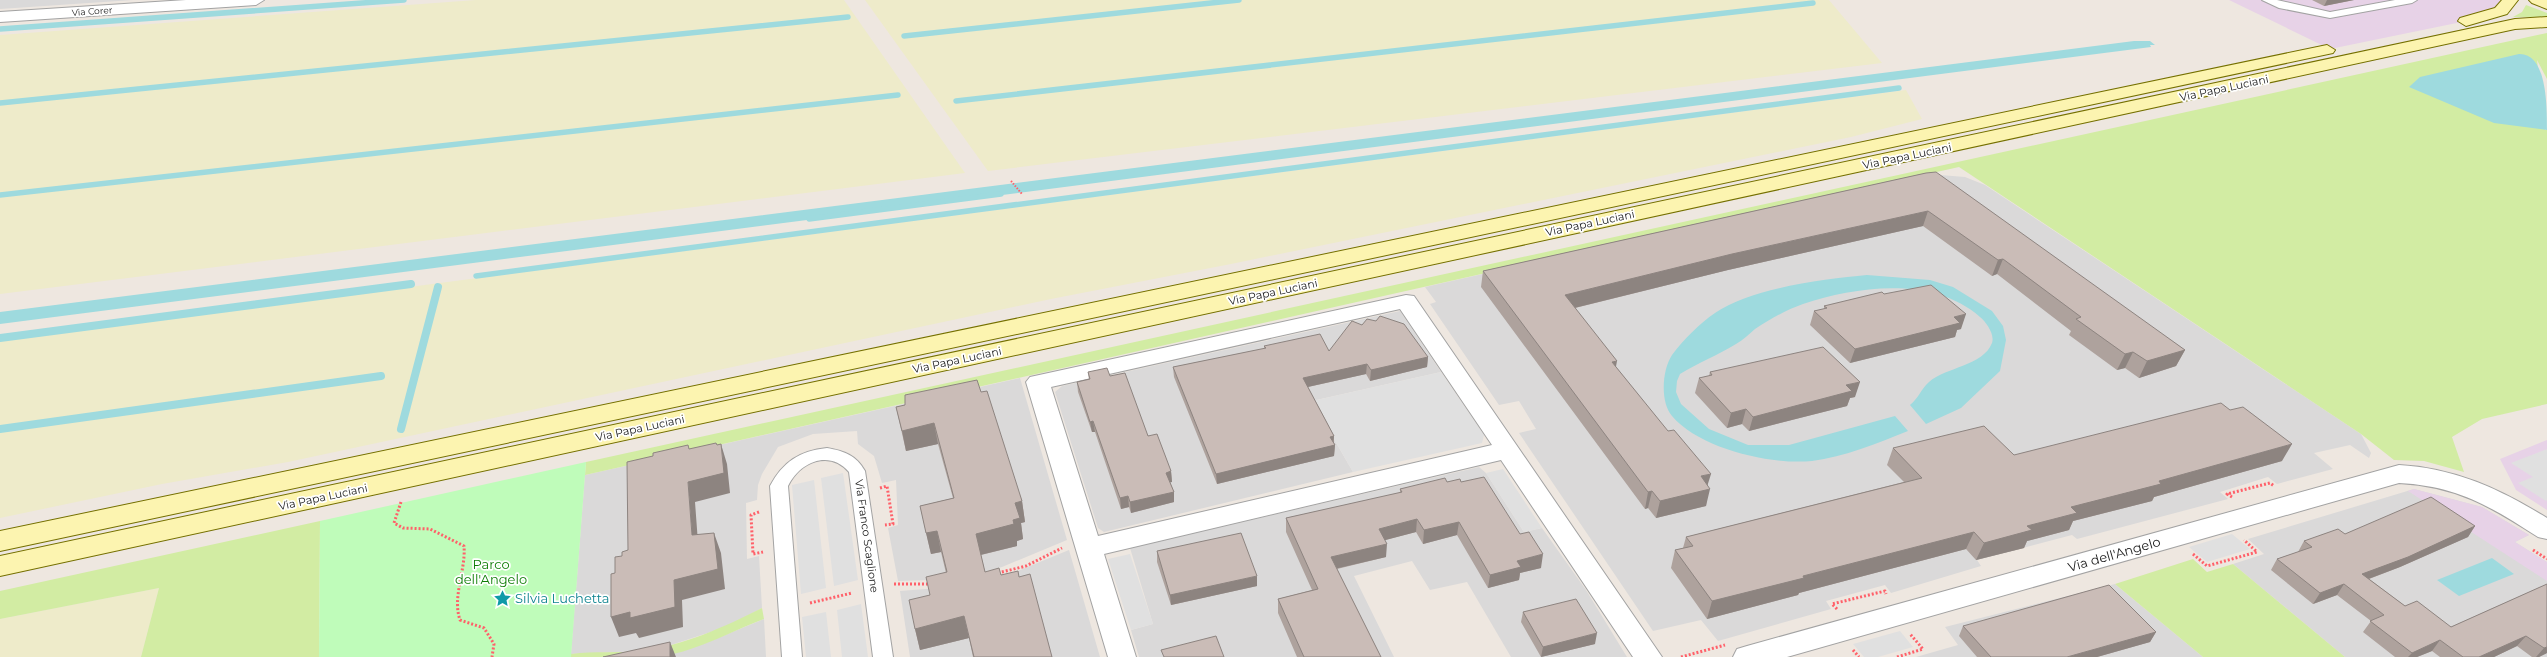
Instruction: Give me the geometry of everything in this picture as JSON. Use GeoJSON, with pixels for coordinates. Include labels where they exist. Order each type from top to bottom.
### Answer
{"type":"FeatureCollection","features":[{"type":"Feature","properties":{"kind":"main road","name":"Via Papa Luciani"},"geometry":{"type":"LineString","coordinates":[[0,541],[2481,18],[2501,11],[2510,0]]}},
{"type":"Feature","properties":{"kind":"main road"},"geometry":{"type":"LineString","coordinates":[[2537,0],[2547,4]]}},
{"type":"Feature","properties":{"kind":"main road","name":"Via Papa Luciani"},"geometry":{"type":"LineString","coordinates":[[0,566],[2515,24],[2547,22]]}},
{"type":"Feature","properties":{"kind":"street","name":"Via Corer"},"geometry":{"type":"LineString","coordinates":[[0,17],[222,1],[256,0]]}},
{"type":"Feature","properties":{"kind":"street"},"geometry":{"type":"LineString","coordinates":[[1122,657],[1038,382],[1406,300],[1648,657]]}},
{"type":"Feature","properties":{"kind":"street"},"geometry":{"type":"LineString","coordinates":[[1089,545],[1508,450]]}},
{"type":"Feature","properties":{"kind":"street","name":"Via dell'Angelo"},"geometry":{"type":"LineString","coordinates":[[1747,657],[2370,480],[2399,474],[2412,474],[2456,481],[2481,490],[2547,530]]}},
{"type":"Feature","properties":{"kind":"lane"},"geometry":{"type":"LineString","coordinates":[[2267,0],[2283,6],[2330,15],[2412,0]]}},
{"type":"Feature","properties":{"kind":"lane","name":"Via Franco Scaglione"},"geometry":{"type":"LineString","coordinates":[[792,657],[779,486],[783,475],[793,465],[806,458],[836,454],[847,458],[857,471],[883,657]]}},
{"type":"Feature","properties":{"kind":"path"},"geometry":{"type":"LineString","coordinates":[[1011,180],[1022,194]]}},
{"type":"Feature","properties":{"kind":"path"},"geometry":{"type":"LineString","coordinates":[[875,481],[877,488],[887,486],[893,524],[881,526]]}},
{"type":"Feature","properties":{"kind":"path"},"geometry":{"type":"LineString","coordinates":[[403,496],[394,523],[403,528],[430,530],[464,546],[465,562],[456,609],[460,620],[484,628],[494,644],[492,657]]}},
{"type":"Feature","properties":{"kind":"path"},"geometry":{"type":"LineString","coordinates":[[764,511],[751,515],[751,523],[753,554],[766,551],[766,559]]}},
{"type":"Feature","properties":{"kind":"path"},"geometry":{"type":"LineString","coordinates":[[995,574],[1026,566],[1068,546],[1089,545]]}},
{"type":"Feature","properties":{"kind":"path"},"geometry":{"type":"LineString","coordinates":[[890,584],[936,584]]}},
{"type":"Feature","properties":{"kind":"path"},"geometry":{"type":"LineString","coordinates":[[803,605],[860,592]]}},
{"type":"Feature","properties":{"kind":"path"},"geometry":{"type":"LineString","coordinates":[[1897,657],[1923,649],[1907,631],[1914,629]]}},
{"type":"Feature","properties":{"kind":"shaded area"},"geometry":{"type":"Polygon","coordinates":[[[0,0],[133,0],[0,9],[0,0]]]}},
{"type":"Feature","properties":{"kind":"shaded area"},"geometry":{"type":"Polygon","coordinates":[[[476,0],[844,0],[965,173],[0,294],[0,35],[476,0]]]}},
{"type":"Feature","properties":{"kind":"shaded area"},"geometry":{"type":"Polygon","coordinates":[[[865,0],[1829,0],[1882,63],[988,171],[865,0]]]}},
{"type":"Feature","properties":{"kind":"shaded area"},"geometry":{"type":"Polygon","coordinates":[[[2229,0],[2510,0],[2481,18],[2330,49],[2229,0]]]}},
{"type":"Feature","properties":{"kind":"shaded area"},"geometry":{"type":"Polygon","coordinates":[[[1906,90],[1922,119],[1851,137],[1231,264],[1051,299],[288,462],[162,484],[0,518],[0,341],[1906,90]]]}},
{"type":"Feature","properties":{"kind":"shaded area"},"geometry":{"type":"Polygon","coordinates":[[[1928,174],[1965,177],[1985,185],[2361,434],[2371,453],[2369,458],[2350,445],[2314,453],[2333,469],[2277,484],[2268,477],[2220,492],[2228,499],[2077,539],[2072,535],[1977,560],[1981,566],[1891,593],[1885,585],[1826,601],[1831,609],[1718,641],[1701,620],[1653,631],[1519,433],[1536,429],[1519,401],[1499,405],[1430,304],[1436,302],[1425,287],[1928,174]]]}},
{"type":"Feature","properties":{"kind":"shaded area"},"geometry":{"type":"Polygon","coordinates":[[[1400,311],[1441,372],[1312,401],[1353,472],[1104,532],[1098,528],[1055,392],[1062,386],[1400,311]]]}},
{"type":"Feature","properties":{"kind":"shaded area"},"geometry":{"type":"Polygon","coordinates":[[[1441,372],[1484,435],[1482,443],[1353,472],[1312,401],[1441,372]]]}},
{"type":"Feature","properties":{"kind":"shaded area"},"geometry":{"type":"Polygon","coordinates":[[[1020,378],[1067,540],[1002,567],[960,579],[898,581],[888,528],[898,525],[896,480],[882,483],[874,456],[858,444],[857,431],[813,434],[778,447],[762,474],[758,485],[757,500],[746,503],[747,559],[759,556],[762,608],[726,627],[668,646],[641,651],[571,654],[585,475],[1020,378]]]}},
{"type":"Feature","properties":{"kind":"shaded area"},"geometry":{"type":"Polygon","coordinates":[[[2547,440],[2547,510],[2516,490],[2500,459],[2547,440]]]}},
{"type":"Feature","properties":{"kind":"shaded area"},"geometry":{"type":"Polygon","coordinates":[[[2547,449],[2546,501],[2518,483],[2533,477],[2511,463],[2547,449]]]}},
{"type":"Feature","properties":{"kind":"shaded area"},"geometry":{"type":"Polygon","coordinates":[[[1479,467],[1486,473],[1524,532],[1542,528],[1586,590],[1627,657],[1511,657],[1467,582],[1430,590],[1412,561],[1354,576],[1394,657],[1139,657],[1131,630],[1153,624],[1130,548],[1479,467]]]}},
{"type":"Feature","properties":{"kind":"shaded area"},"geometry":{"type":"Polygon","coordinates":[[[1503,469],[1542,528],[1524,532],[1486,473],[1503,469]]]}},
{"type":"Feature","properties":{"kind":"shaded area"},"geometry":{"type":"Polygon","coordinates":[[[843,473],[858,580],[834,586],[821,478],[843,473]]]}},
{"type":"Feature","properties":{"kind":"shaded area"},"geometry":{"type":"Polygon","coordinates":[[[814,480],[826,588],[801,594],[792,485],[814,480]]]}},
{"type":"Feature","properties":{"kind":"shaded area"},"geometry":{"type":"Polygon","coordinates":[[[2414,489],[2482,507],[2529,535],[2515,542],[2547,562],[2547,657],[2345,657],[2233,564],[2264,554],[2248,539],[2414,489]]]}},
{"type":"Feature","properties":{"kind":"shaded area"},"geometry":{"type":"Polygon","coordinates":[[[2414,489],[2482,507],[2529,535],[2515,542],[2547,562],[2547,581],[2408,491],[2414,489]]]}},
{"type":"Feature","properties":{"kind":"shaded area"},"geometry":{"type":"Polygon","coordinates":[[[2232,534],[2250,549],[2207,562],[2189,547],[2232,534]]]}},
{"type":"Feature","properties":{"kind":"shaded area"},"geometry":{"type":"Polygon","coordinates":[[[1069,550],[1100,657],[910,657],[900,591],[951,587],[1008,575],[1069,550]]]}},
{"type":"Feature","properties":{"kind":"shaded area"},"geometry":{"type":"Polygon","coordinates":[[[1130,554],[1153,624],[1131,630],[1108,559],[1130,554]]]}},
{"type":"Feature","properties":{"kind":"shaded area"},"geometry":{"type":"Polygon","coordinates":[[[2115,584],[2203,657],[1916,657],[1958,645],[1945,627],[2115,584]]]}},
{"type":"Feature","properties":{"kind":"shaded area"},"geometry":{"type":"Polygon","coordinates":[[[159,588],[141,657],[0,657],[0,619],[159,588]]]}},
{"type":"Feature","properties":{"kind":"shaded area"},"geometry":{"type":"Polygon","coordinates":[[[861,604],[868,657],[842,657],[837,610],[861,604]]]}},
{"type":"Feature","properties":{"kind":"shaded area"},"geometry":{"type":"Polygon","coordinates":[[[826,612],[831,657],[806,657],[802,617],[826,612]]]}},
{"type":"Feature","properties":{"kind":"shaded area"},"geometry":{"type":"Polygon","coordinates":[[[764,619],[766,657],[654,657],[713,640],[764,619]]]}},
{"type":"Feature","properties":{"kind":"shaded area"},"geometry":{"type":"Polygon","coordinates":[[[1900,631],[1913,647],[1878,657],[1864,657],[1853,644],[1900,631]]]}},
{"type":"Feature","properties":{"kind":"green space"},"geometry":{"type":"Polygon","coordinates":[[[2526,5],[2547,13],[2547,17],[2513,17],[2522,12],[2526,5]]]}},
{"type":"Feature","properties":{"kind":"green space"},"geometry":{"type":"Polygon","coordinates":[[[2547,33],[2547,79],[2537,60],[2545,130],[2547,130],[2547,404],[2482,419],[2452,437],[2464,472],[2424,461],[2394,460],[2361,434],[1959,167],[585,475],[586,462],[2547,33]]]}},
{"type":"Feature","properties":{"kind":"green space","name":"Parco dell'Angelo"},"geometry":{"type":"Polygon","coordinates":[[[586,462],[571,657],[319,657],[320,521],[586,462]]]}},
{"type":"Feature","properties":{"kind":"green space"},"geometry":{"type":"Polygon","coordinates":[[[320,521],[319,657],[141,657],[159,588],[0,619],[0,591],[320,521]]]}},
{"type":"Feature","properties":{"kind":"green space"},"geometry":{"type":"Polygon","coordinates":[[[2193,559],[2207,572],[2233,564],[2345,657],[2203,657],[2115,584],[2193,559]]]}},
{"type":"Feature","properties":{"kind":"green space"},"geometry":{"type":"Polygon","coordinates":[[[762,608],[764,619],[682,652],[654,657],[570,657],[571,654],[641,651],[689,640],[762,608]]]}},
{"type":"Feature","properties":{"kind":"water"},"geometry":{"type":"Polygon","coordinates":[[[2134,41],[2150,41],[2155,45],[2150,45],[2151,47],[0,324],[0,312],[2134,41]]]}},
{"type":"Feature","properties":{"kind":"water"},"geometry":{"type":"Polygon","coordinates":[[[2519,54],[2528,56],[2535,62],[2540,71],[2546,95],[2547,130],[2494,123],[2409,87],[2420,77],[2519,54]]]}},
{"type":"Feature","properties":{"kind":"water"},"geometry":{"type":"Polygon","coordinates":[[[1867,275],[1930,280],[1953,287],[1992,311],[2003,326],[2006,340],[2000,371],[1961,408],[1926,424],[1910,405],[1926,385],[1936,377],[1981,357],[1992,343],[1993,340],[1991,332],[1980,317],[1961,304],[1940,295],[1918,290],[1894,288],[1871,289],[1824,298],[1803,304],[1778,315],[1755,329],[1736,344],[1680,374],[1677,381],[1676,392],[1681,404],[1709,429],[1748,445],[1789,445],[1895,416],[1908,431],[1861,449],[1836,456],[1812,461],[1795,462],[1757,457],[1718,446],[1700,438],[1684,428],[1672,416],[1668,410],[1664,395],[1664,377],[1666,369],[1676,349],[1709,317],[1730,304],[1768,291],[1810,282],[1867,275]]]}},
{"type":"Feature","properties":{"kind":"water"},"geometry":{"type":"Polygon","coordinates":[[[2492,558],[2514,574],[2459,596],[2437,580],[2492,558]]]}},
{"type":"Feature","properties":{"kind":"building"},"geometry":{"type":"Polygon","coordinates":[[[1936,172],[2185,350],[2147,361],[2133,352],[2125,354],[2076,319],[2081,317],[2003,259],[1998,260],[1928,211],[1732,254],[1565,295],[1617,361],[1612,362],[1668,431],[1674,430],[1711,474],[1701,476],[1710,489],[1660,501],[1652,491],[1648,492],[1483,271],[1926,173],[1936,172]]]}},
{"type":"Feature","properties":{"kind":"building"},"geometry":{"type":"Polygon","coordinates":[[[1931,285],[1966,314],[1954,317],[1960,323],[1855,349],[1814,311],[1827,308],[1824,306],[1882,292],[1884,294],[1931,285]]]}},
{"type":"Feature","properties":{"kind":"building"},"geometry":{"type":"Polygon","coordinates":[[[1380,316],[1404,324],[1428,357],[1371,370],[1367,364],[1303,378],[1334,436],[1330,437],[1335,445],[1216,474],[1173,367],[1266,348],[1264,346],[1320,334],[1329,351],[1352,321],[1362,325],[1367,319],[1376,321],[1380,316]]]}},
{"type":"Feature","properties":{"kind":"building"},"geometry":{"type":"Polygon","coordinates":[[[1823,347],[1860,382],[1846,385],[1852,391],[1753,417],[1746,409],[1731,413],[1699,378],[1712,375],[1710,372],[1823,347]]]}},
{"type":"Feature","properties":{"kind":"building"},"geometry":{"type":"Polygon","coordinates":[[[1107,368],[1110,376],[1125,373],[1148,436],[1157,434],[1171,471],[1166,473],[1174,492],[1130,502],[1128,496],[1120,498],[1093,421],[1090,422],[1077,382],[1090,379],[1088,372],[1107,368]]]}},
{"type":"Feature","properties":{"kind":"building"},"geometry":{"type":"Polygon","coordinates":[[[977,380],[981,392],[987,391],[1022,501],[1015,503],[1020,518],[1013,520],[1014,524],[976,534],[985,572],[999,568],[1001,575],[1018,571],[1019,577],[1030,574],[1052,657],[974,657],[964,616],[915,629],[909,600],[930,595],[926,577],[947,572],[937,531],[926,533],[920,506],[954,498],[934,423],[902,431],[896,407],[905,405],[905,395],[977,380]]]}},
{"type":"Feature","properties":{"kind":"building"},"geometry":{"type":"Polygon","coordinates":[[[2221,403],[2230,410],[2243,407],[2292,444],[2159,481],[2161,484],[2071,507],[2077,513],[2027,526],[2032,530],[1984,543],[1974,532],[1712,601],[1675,550],[1693,546],[1686,537],[1922,478],[1893,448],[1984,426],[2014,455],[2221,403]]]}},
{"type":"Feature","properties":{"kind":"building"},"geometry":{"type":"Polygon","coordinates":[[[716,443],[717,445],[721,444],[724,473],[688,482],[692,535],[714,533],[718,569],[674,580],[675,607],[630,618],[630,612],[611,617],[611,574],[615,573],[615,557],[622,556],[622,552],[628,550],[627,462],[653,456],[653,453],[688,445],[689,449],[716,443]]]}},
{"type":"Feature","properties":{"kind":"building"},"geometry":{"type":"Polygon","coordinates":[[[1484,477],[1520,534],[1529,532],[1543,554],[1517,561],[1521,567],[1490,575],[1459,522],[1424,530],[1417,519],[1379,529],[1387,544],[1331,557],[1381,657],[1304,657],[1278,599],[1318,589],[1286,518],[1402,492],[1400,489],[1445,478],[1447,482],[1460,479],[1461,482],[1484,477]]]}},
{"type":"Feature","properties":{"kind":"building"},"geometry":{"type":"Polygon","coordinates":[[[2431,497],[2475,526],[2408,557],[2362,574],[2405,606],[2417,601],[2451,627],[2547,584],[2547,647],[2544,648],[2526,636],[2479,657],[2463,657],[2440,640],[2412,653],[2370,621],[2384,615],[2344,584],[2320,593],[2277,559],[2312,547],[2304,541],[2338,529],[2345,534],[2431,497]]]}},
{"type":"Feature","properties":{"kind":"building"},"geometry":{"type":"Polygon","coordinates":[[[1241,533],[1257,576],[1170,595],[1157,551],[1241,533]]]}},
{"type":"Feature","properties":{"kind":"building"},"geometry":{"type":"Polygon","coordinates":[[[2109,585],[2156,632],[2067,657],[1991,657],[1963,626],[2109,585]]]}},
{"type":"Feature","properties":{"kind":"building"},"geometry":{"type":"Polygon","coordinates":[[[1576,599],[1597,633],[1543,647],[1523,612],[1576,599]]]}},
{"type":"Feature","properties":{"kind":"building"},"geometry":{"type":"Polygon","coordinates":[[[1216,636],[1224,657],[1164,657],[1161,650],[1216,636]]]}},
{"type":"Feature","properties":{"kind":"building"},"geometry":{"type":"Polygon","coordinates":[[[670,642],[670,657],[603,657],[670,642]]]}},
{"type":"Feature","properties":{"kind":"waterway"},"geometry":{"type":"LineString","coordinates":[[0,29],[404,0]]}},
{"type":"Feature","properties":{"kind":"waterway"},"geometry":{"type":"LineString","coordinates":[[904,36],[1239,0]]}},
{"type":"Feature","properties":{"kind":"waterway"},"geometry":{"type":"LineString","coordinates":[[956,101],[1813,3]]}},
{"type":"Feature","properties":{"kind":"waterway"},"geometry":{"type":"LineString","coordinates":[[0,103],[848,17]]}},
{"type":"Feature","properties":{"kind":"waterway"},"geometry":{"type":"LineString","coordinates":[[476,276],[1899,88]]}},
{"type":"Feature","properties":{"kind":"waterway"},"geometry":{"type":"LineString","coordinates":[[0,195],[898,95]]}},
{"type":"Feature","properties":{"kind":"waterway"},"geometry":{"type":"LineString","coordinates":[[809,219],[1001,194]]}},
{"type":"Feature","properties":{"kind":"waterway"},"geometry":{"type":"LineString","coordinates":[[0,338],[411,284]]}},
{"type":"Feature","properties":{"kind":"waterway"},"geometry":{"type":"LineString","coordinates":[[401,429],[438,287]]}},
{"type":"Feature","properties":{"kind":"waterway"},"geometry":{"type":"LineString","coordinates":[[0,429],[381,376]]}},
{"type":"Feature","properties":{"kind":"place","name":"Silvia Luchetta"},"geometry":{"type":"Point","coordinates":[502,598]}}]}
